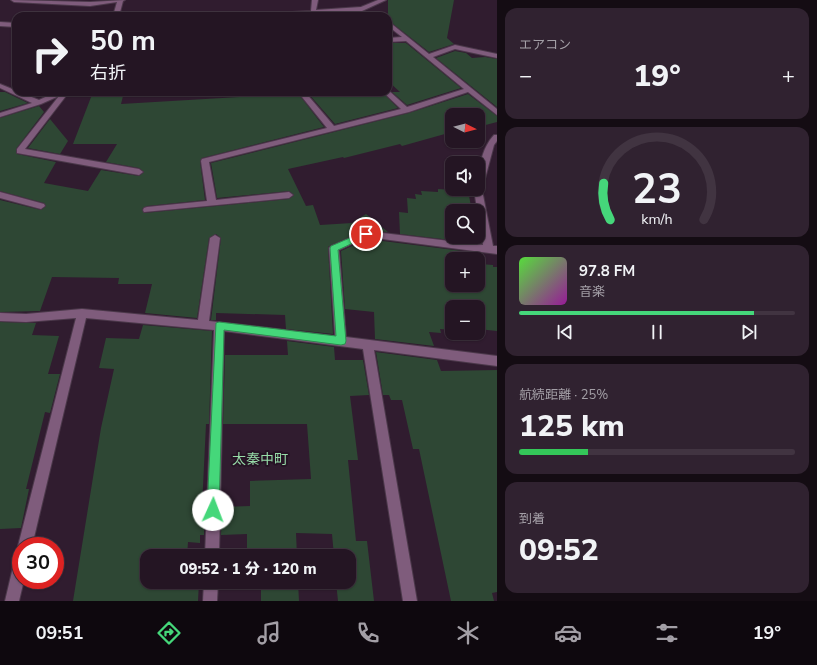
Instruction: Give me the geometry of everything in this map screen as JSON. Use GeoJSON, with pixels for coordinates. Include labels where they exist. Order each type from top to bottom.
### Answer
{"type":"FeatureCollection","features":[{"type":"Feature","properties":{"kind":"street"},"geometry":{"type":"LineString","coordinates":[[14,0],[90,4],[121,0],[117,12]]}},
{"type":"Feature","properties":{"kind":"street"},"geometry":{"type":"LineString","coordinates":[[313,12],[314,0]]}},
{"type":"Feature","properties":{"kind":"street"},"geometry":{"type":"LineString","coordinates":[[325,12],[362,9],[383,0]]}},
{"type":"Feature","properties":{"kind":"street"},"geometry":{"type":"LineString","coordinates":[[0,24],[12,25]]}},
{"type":"Feature","properties":{"kind":"street"},"geometry":{"type":"LineString","coordinates":[[392,26],[430,56],[468,90],[497,113]]}},
{"type":"Feature","properties":{"kind":"street"},"geometry":{"type":"LineString","coordinates":[[392,40],[408,39]]}},
{"type":"Feature","properties":{"kind":"street"},"geometry":{"type":"LineString","coordinates":[[430,56],[456,47],[497,56]]}},
{"type":"Feature","properties":{"kind":"street"},"geometry":{"type":"LineString","coordinates":[[0,86],[12,91]]}},
{"type":"Feature","properties":{"kind":"street"},"geometry":{"type":"LineString","coordinates":[[212,203],[205,161],[406,110],[468,90]]}},
{"type":"Feature","properties":{"kind":"street"},"geometry":{"type":"LineString","coordinates":[[24,96],[40,103]]}},
{"type":"Feature","properties":{"kind":"street"},"geometry":{"type":"LineString","coordinates":[[0,115],[40,103],[54,96]]}},
{"type":"Feature","properties":{"kind":"street"},"geometry":{"type":"LineString","coordinates":[[63,96],[20,151],[139,172]]}},
{"type":"Feature","properties":{"kind":"street"},"geometry":{"type":"LineString","coordinates":[[304,96],[332,129]]}},
{"type":"Feature","properties":{"kind":"street"},"geometry":{"type":"LineString","coordinates":[[390,96],[406,110]]}},
{"type":"Feature","properties":{"kind":"street"},"geometry":{"type":"LineString","coordinates":[[341,341],[334,248],[366,234],[493,250],[478,190],[490,144],[497,137]]}},
{"type":"Feature","properties":{"kind":"street"},"geometry":{"type":"LineString","coordinates":[[0,195],[41,206]]}},
{"type":"Feature","properties":{"kind":"street"},"geometry":{"type":"LineString","coordinates":[[147,210],[289,195]]}},
{"type":"Feature","properties":{"kind":"street"},"geometry":{"type":"LineString","coordinates":[[203,324],[215,238]]}},
{"type":"Feature","properties":{"kind":"street"},"geometry":{"type":"LineString","coordinates":[[27,537],[82,313]]}},
{"type":"Feature","properties":{"kind":"street"},"geometry":{"type":"LineString","coordinates":[[0,317],[26,318],[82,313],[203,324],[497,361]]}},
{"type":"Feature","properties":{"kind":"street"},"geometry":{"type":"LineString","coordinates":[[212,549],[219,326]]}},
{"type":"Feature","properties":{"kind":"street"},"geometry":{"type":"LineString","coordinates":[[368,345],[410,601]]}},
{"type":"Feature","properties":{"kind":"street"},"geometry":{"type":"LineString","coordinates":[[12,601],[15,589]]}},
{"type":"Feature","properties":{"kind":"street"},"geometry":{"type":"LineString","coordinates":[[210,601],[211,589]]}},
{"type":"Feature","properties":{"kind":"building"},"geometry":{"type":"Polygon","coordinates":[[[388,0],[454,0],[447,38],[454,44],[429,52],[392,23],[392,12],[388,12],[388,0]]]}},
{"type":"Feature","properties":{"kind":"building"},"geometry":{"type":"Polygon","coordinates":[[[392,43],[406,43],[461,88],[407,105],[392,92],[400,92],[392,85],[392,43]]]}},
{"type":"Feature","properties":{"kind":"building"},"geometry":{"type":"Polygon","coordinates":[[[455,51],[466,53],[472,58],[485,57],[497,59],[497,107],[436,58],[455,51]]]}},
{"type":"Feature","properties":{"kind":"building"},"geometry":{"type":"Polygon","coordinates":[[[0,92],[5,92],[28,103],[0,111],[0,92]]]}},
{"type":"Feature","properties":{"kind":"building"},"geometry":{"type":"Polygon","coordinates":[[[468,94],[497,116],[497,122],[485,125],[485,108],[445,108],[445,134],[402,146],[400,144],[344,158],[288,169],[306,206],[313,205],[320,225],[352,223],[366,214],[388,232],[365,230],[328,247],[333,334],[286,329],[285,315],[216,313],[216,320],[211,320],[221,238],[216,234],[209,238],[197,318],[145,313],[152,284],[118,284],[119,278],[52,277],[40,311],[0,312],[0,200],[41,210],[46,206],[44,203],[0,191],[0,118],[39,106],[44,112],[16,149],[17,154],[56,162],[44,183],[88,191],[101,170],[139,176],[144,172],[139,168],[106,162],[117,144],[73,144],[91,96],[123,96],[121,104],[244,96],[300,96],[324,127],[202,158],[200,161],[205,200],[147,206],[142,209],[144,213],[289,199],[294,195],[289,191],[217,198],[211,163],[409,113],[468,94]]]}},
{"type":"Feature","properties":{"kind":"building"},"geometry":{"type":"Polygon","coordinates":[[[310,96],[386,96],[398,108],[335,124],[310,96]]]}},
{"type":"Feature","properties":{"kind":"building"},"geometry":{"type":"Polygon","coordinates":[[[50,119],[68,141],[60,154],[28,148],[50,119]]]}},
{"type":"Feature","properties":{"kind":"building"},"geometry":{"type":"Polygon","coordinates":[[[438,189],[445,189],[445,196],[469,196],[471,204],[445,204],[445,239],[400,234],[399,212],[408,213],[407,198],[416,199],[415,194],[422,195],[421,191],[438,192],[438,189]]]}},
{"type":"Feature","properties":{"kind":"building"},"geometry":{"type":"Polygon","coordinates":[[[367,239],[470,252],[445,252],[445,292],[485,292],[485,264],[497,267],[497,331],[485,330],[485,300],[445,300],[445,329],[440,329],[441,333],[429,332],[434,346],[375,339],[374,312],[345,309],[341,251],[367,239]]]}},
{"type":"Feature","properties":{"kind":"building"},"geometry":{"type":"Polygon","coordinates":[[[0,322],[36,323],[32,335],[59,336],[48,374],[60,374],[50,413],[45,412],[26,489],[29,489],[21,528],[0,529],[0,322]]]}},
{"type":"Feature","properties":{"kind":"building"},"geometry":{"type":"Polygon","coordinates":[[[143,325],[212,331],[209,424],[206,424],[202,507],[205,507],[204,535],[200,535],[200,543],[188,542],[188,549],[140,549],[140,589],[199,589],[198,601],[73,601],[101,428],[114,369],[99,368],[106,338],[139,339],[143,325]]]}},
{"type":"Feature","properties":{"kind":"building"},"geometry":{"type":"Polygon","coordinates":[[[287,341],[334,347],[335,360],[363,360],[369,395],[350,396],[358,460],[348,460],[356,541],[367,541],[374,601],[338,601],[337,589],[356,589],[356,549],[333,549],[332,534],[296,533],[297,549],[247,549],[247,534],[221,535],[222,507],[250,506],[250,481],[311,479],[307,424],[223,424],[225,355],[288,355],[287,341]]]}},
{"type":"Feature","properties":{"kind":"building"},"geometry":{"type":"Polygon","coordinates":[[[376,352],[437,360],[441,371],[497,370],[497,592],[492,593],[494,601],[451,601],[419,449],[413,449],[402,400],[391,400],[389,395],[383,395],[376,352]]]}},
{"type":"Feature","properties":{"kind":"building"},"geometry":{"type":"Polygon","coordinates":[[[261,589],[298,589],[299,601],[261,601],[261,589]]]}},
{"type":"Feature","properties":{"kind":"district","name":"太秦中町"},"geometry":{"type":"Point","coordinates":[260,459]}},
{"type":"Feature","properties":{"kind":"route"},"geometry":{"type":"LineString","coordinates":[[213,510],[219,326],[341,341],[334,248],[366,234]]}}]}
